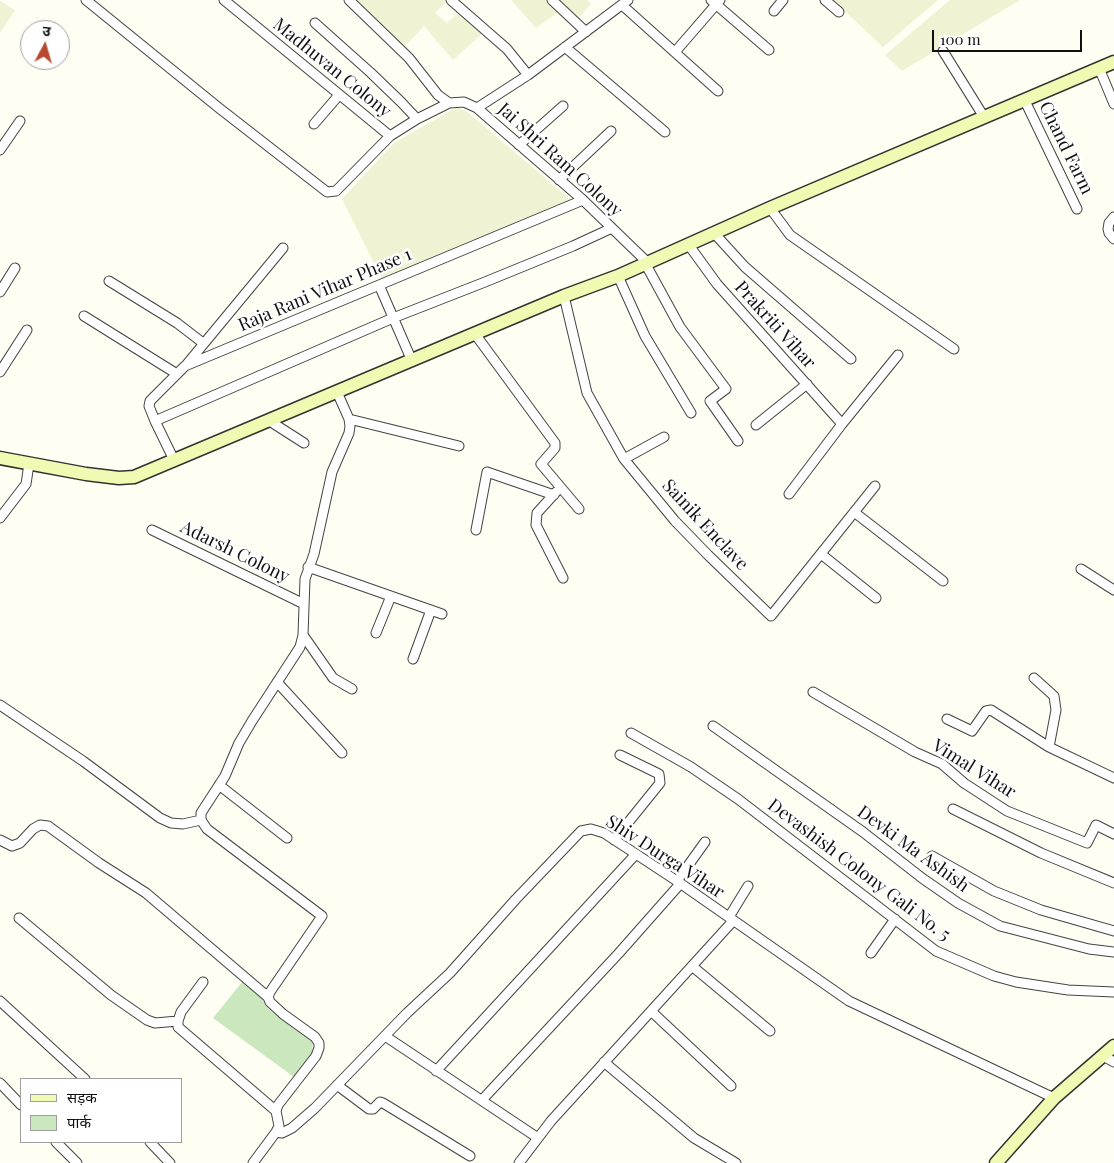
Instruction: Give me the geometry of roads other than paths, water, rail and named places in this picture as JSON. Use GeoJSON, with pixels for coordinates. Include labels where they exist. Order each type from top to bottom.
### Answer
{"type":"FeatureCollection","features":[{"type":"Feature","properties":{"kind":"street"},"geometry":{"type":"LineString","coordinates":[[86,0],[226,114],[327,192],[336,191],[390,136]]}},
{"type":"Feature","properties":{"kind":"street","name":"Madhuvan Colony"},"geometry":{"type":"LineString","coordinates":[[224,0],[390,136],[449,103]]}},
{"type":"Feature","properties":{"kind":"street"},"geometry":{"type":"LineString","coordinates":[[349,0],[409,58],[438,96],[449,103],[464,102],[477,108]]}},
{"type":"Feature","properties":{"kind":"street"},"geometry":{"type":"LineString","coordinates":[[451,0],[507,49],[528,75]]}},
{"type":"Feature","properties":{"kind":"street"},"geometry":{"type":"LineString","coordinates":[[552,0],[586,32]]}},
{"type":"Feature","properties":{"kind":"street"},"geometry":{"type":"LineString","coordinates":[[774,11],[783,0]]}},
{"type":"Feature","properties":{"kind":"street"},"geometry":{"type":"LineString","coordinates":[[825,0],[839,12]]}},
{"type":"Feature","properties":{"kind":"street"},"geometry":{"type":"LineString","coordinates":[[625,2],[675,52],[718,91]]}},
{"type":"Feature","properties":{"kind":"street","name":"Jai Shri Ram Colony"},"geometry":{"type":"LineString","coordinates":[[625,2],[528,75],[477,108],[583,200],[646,262],[680,326],[726,389],[710,401],[738,441]]}},
{"type":"Feature","properties":{"kind":"street"},"geometry":{"type":"LineString","coordinates":[[675,52],[716,2],[769,50]]}},
{"type":"Feature","properties":{"kind":"street"},"geometry":{"type":"LineString","coordinates":[[315,23],[371,73],[417,120]]}},
{"type":"Feature","properties":{"kind":"street"},"geometry":{"type":"LineString","coordinates":[[566,47],[666,132]]}},
{"type":"Feature","properties":{"kind":"street"},"geometry":{"type":"LineString","coordinates":[[943,51],[984,117]]}},
{"type":"Feature","properties":{"kind":"street"},"geometry":{"type":"LineString","coordinates":[[0,458],[28,469],[119,478],[134,477],[564,296],[618,276],[770,208],[1114,62]]}},
{"type":"Feature","properties":{"kind":"street"},"geometry":{"type":"LineString","coordinates":[[1099,68],[1114,104]]}},
{"type":"Feature","properties":{"kind":"street"},"geometry":{"type":"LineString","coordinates":[[314,124],[338,95]]}},
{"type":"Feature","properties":{"kind":"street","name":"Chand Farm"},"geometry":{"type":"LineString","coordinates":[[1025,101],[1077,209]]}},
{"type":"Feature","properties":{"kind":"street"},"geometry":{"type":"LineString","coordinates":[[519,146],[563,106]]}},
{"type":"Feature","properties":{"kind":"street"},"geometry":{"type":"LineString","coordinates":[[0,150],[20,122]]}},
{"type":"Feature","properties":{"kind":"street"},"geometry":{"type":"LineString","coordinates":[[559,180],[611,131]]}},
{"type":"Feature","properties":{"kind":"street","name":"Raja Rani Vihar Phase 1"},"geometry":{"type":"LineString","coordinates":[[174,460],[149,406],[150,401],[185,366],[583,200]]}},
{"type":"Feature","properties":{"kind":"street"},"geometry":{"type":"LineString","coordinates":[[770,208],[790,235],[954,349]]}},
{"type":"Feature","properties":{"kind":"street"},"geometry":{"type":"LineString","coordinates":[[1114,216],[1109,223],[1108,229],[1114,239]]}},
{"type":"Feature","properties":{"kind":"street"},"geometry":{"type":"LineString","coordinates":[[155,421],[393,318],[573,246],[612,228]]}},
{"type":"Feature","properties":{"kind":"street"},"geometry":{"type":"LineString","coordinates":[[714,233],[744,267],[851,359]]}},
{"type":"Feature","properties":{"kind":"street","name":"Prakriti Vihar"},"geometry":{"type":"LineString","coordinates":[[688,244],[717,284],[842,424]]}},
{"type":"Feature","properties":{"kind":"street"},"geometry":{"type":"LineString","coordinates":[[185,366],[283,248]]}},
{"type":"Feature","properties":{"kind":"street"},"geometry":{"type":"LineString","coordinates":[[0,292],[15,268]]}},
{"type":"Feature","properties":{"kind":"street"},"geometry":{"type":"LineString","coordinates":[[618,276],[645,336],[691,413]]}},
{"type":"Feature","properties":{"kind":"street"},"geometry":{"type":"LineString","coordinates":[[109,281],[177,323],[203,343]]}},
{"type":"Feature","properties":{"kind":"street"},"geometry":{"type":"LineString","coordinates":[[379,285],[412,361]]}},
{"type":"Feature","properties":{"kind":"street","name":"Sainik Enclave"},"geometry":{"type":"LineString","coordinates":[[564,296],[587,394],[624,460],[675,521],[771,616],[876,486]]}},
{"type":"Feature","properties":{"kind":"street"},"geometry":{"type":"LineString","coordinates":[[84,316],[177,374]]}},
{"type":"Feature","properties":{"kind":"street"},"geometry":{"type":"LineString","coordinates":[[0,372],[28,330]]}},
{"type":"Feature","properties":{"kind":"street"},"geometry":{"type":"LineString","coordinates":[[475,334],[555,444],[555,448],[540,464],[579,509]]}},
{"type":"Feature","properties":{"kind":"street"},"geometry":{"type":"LineString","coordinates":[[789,494],[898,355]]}},
{"type":"Feature","properties":{"kind":"street"},"geometry":{"type":"LineString","coordinates":[[756,425],[807,384]]}},
{"type":"Feature","properties":{"kind":"street"},"geometry":{"type":"LineString","coordinates":[[268,997],[322,916],[207,829],[201,820],[202,814],[225,776],[239,743],[300,647],[303,635],[305,579],[314,554],[332,472],[349,432],[349,419],[337,392]]}},
{"type":"Feature","properties":{"kind":"street"},"geometry":{"type":"LineString","coordinates":[[349,419],[459,446]]}},
{"type":"Feature","properties":{"kind":"street"},"geometry":{"type":"LineString","coordinates":[[268,420],[304,443]]}},
{"type":"Feature","properties":{"kind":"street"},"geometry":{"type":"LineString","coordinates":[[624,460],[664,437]]}},
{"type":"Feature","properties":{"kind":"street"},"geometry":{"type":"LineString","coordinates":[[0,518],[26,484],[28,469]]}},
{"type":"Feature","properties":{"kind":"street"},"geometry":{"type":"LineString","coordinates":[[476,530],[487,472],[554,495]]}},
{"type":"Feature","properties":{"kind":"street"},"geometry":{"type":"LineString","coordinates":[[559,487],[537,513],[536,525],[563,578]]}},
{"type":"Feature","properties":{"kind":"street"},"geometry":{"type":"LineString","coordinates":[[854,512],[944,581]]}},
{"type":"Feature","properties":{"kind":"street","name":"Adarsh Colony"},"geometry":{"type":"LineString","coordinates":[[152,530],[304,604]]}},
{"type":"Feature","properties":{"kind":"street"},"geometry":{"type":"LineString","coordinates":[[821,554],[876,598]]}},
{"type":"Feature","properties":{"kind":"street"},"geometry":{"type":"LineString","coordinates":[[308,568],[442,614]]}},
{"type":"Feature","properties":{"kind":"street"},"geometry":{"type":"LineString","coordinates":[[1081,569],[1114,590]]}},
{"type":"Feature","properties":{"kind":"street"},"geometry":{"type":"LineString","coordinates":[[376,633],[391,596]]}},
{"type":"Feature","properties":{"kind":"street"},"geometry":{"type":"LineString","coordinates":[[413,659],[430,610]]}},
{"type":"Feature","properties":{"kind":"street"},"geometry":{"type":"LineString","coordinates":[[303,635],[333,678],[352,689]]}},
{"type":"Feature","properties":{"kind":"street"},"geometry":{"type":"LineString","coordinates":[[1034,678],[1054,696],[1056,710],[1048,746]]}},
{"type":"Feature","properties":{"kind":"street"},"geometry":{"type":"LineString","coordinates":[[277,682],[342,753]]}},
{"type":"Feature","properties":{"kind":"street","name":"Vimal Vihar"},"geometry":{"type":"LineString","coordinates":[[813,692],[915,752],[942,764],[964,783],[1007,811],[1087,844],[1096,826],[1114,834]]}},
{"type":"Feature","properties":{"kind":"street"},"geometry":{"type":"LineString","coordinates":[[0,705],[83,761],[160,818],[171,823],[183,824],[201,820]]}},
{"type":"Feature","properties":{"kind":"street"},"geometry":{"type":"LineString","coordinates":[[947,719],[972,731],[986,711],[991,710],[1048,746],[1114,778]]}},
{"type":"Feature","properties":{"kind":"street","name":"Devki Ma Ashish"},"geometry":{"type":"LineString","coordinates":[[713,726],[834,811],[958,903],[1000,926],[1089,949],[1114,952]]}},
{"type":"Feature","properties":{"kind":"street","name":"Devashish Colony Gali No. 5"},"geometry":{"type":"LineString","coordinates":[[631,734],[691,767],[738,799],[936,951],[994,976],[1016,982],[1068,990],[1114,992]]}},
{"type":"Feature","properties":{"kind":"street"},"geometry":{"type":"LineString","coordinates":[[614,840],[660,783],[658,774],[620,755]]}},
{"type":"Feature","properties":{"kind":"street"},"geometry":{"type":"LineString","coordinates":[[218,785],[287,838]]}},
{"type":"Feature","properties":{"kind":"street"},"geometry":{"type":"LineString","coordinates":[[953,808],[1041,853],[1114,883]]}},
{"type":"Feature","properties":{"kind":"street"},"geometry":{"type":"LineString","coordinates":[[0,840],[12,846],[20,844],[33,829],[40,825],[48,826],[99,863],[146,893],[268,997],[270,1002],[283,1014],[315,1037],[319,1043],[316,1056],[278,1104],[276,1111],[279,1126],[253,1163]]}},
{"type":"Feature","properties":{"kind":"street","name":"Shiv Durga Vihar"},"geometry":{"type":"LineString","coordinates":[[276,1132],[282,1133],[292,1128],[315,1108],[450,973],[581,831],[591,829],[604,833],[678,882],[849,1001],[1054,1098]]}},
{"type":"Feature","properties":{"kind":"street"},"geometry":{"type":"LineString","coordinates":[[482,1100],[619,953],[678,882],[705,842]]}},
{"type":"Feature","properties":{"kind":"street"},"geometry":{"type":"LineString","coordinates":[[436,1071],[636,854]]}},
{"type":"Feature","properties":{"kind":"street"},"geometry":{"type":"LineString","coordinates":[[932,856],[1002,894],[1041,910],[1114,931]]}},
{"type":"Feature","properties":{"kind":"street"},"geometry":{"type":"LineString","coordinates":[[519,1163],[538,1138],[604,1062],[692,966],[731,919],[748,886]]}},
{"type":"Feature","properties":{"kind":"street"},"geometry":{"type":"LineString","coordinates":[[18,918],[111,996],[147,1020],[155,1023],[178,1020]]}},
{"type":"Feature","properties":{"kind":"street"},"geometry":{"type":"LineString","coordinates":[[871,954],[895,919]]}},
{"type":"Feature","properties":{"kind":"street"},"geometry":{"type":"LineString","coordinates":[[692,966],[770,1031]]}},
{"type":"Feature","properties":{"kind":"street"},"geometry":{"type":"LineString","coordinates":[[204,982],[181,1012],[178,1027],[276,1111]]}},
{"type":"Feature","properties":{"kind":"street"},"geometry":{"type":"LineString","coordinates":[[0,1001],[84,1078]]}},
{"type":"Feature","properties":{"kind":"street"},"geometry":{"type":"LineString","coordinates":[[651,1011],[731,1086]]}},
{"type":"Feature","properties":{"kind":"street"},"geometry":{"type":"LineString","coordinates":[[385,1036],[538,1138]]}},
{"type":"Feature","properties":{"kind":"street"},"geometry":{"type":"LineString","coordinates":[[996,1163],[1054,1098],[1108,1059],[1114,1046]]}},
{"type":"Feature","properties":{"kind":"street"},"geometry":{"type":"LineString","coordinates":[[604,1062],[694,1138],[736,1163]]}},
{"type":"Feature","properties":{"kind":"street"},"geometry":{"type":"LineString","coordinates":[[0,1083],[20,1104]]}},
{"type":"Feature","properties":{"kind":"street"},"geometry":{"type":"LineString","coordinates":[[337,1085],[369,1109],[373,1109],[380,1102],[383,1103],[470,1156]]}},
{"type":"Feature","properties":{"kind":"street"},"geometry":{"type":"LineString","coordinates":[[57,1143],[78,1163]]}},
{"type":"Feature","properties":{"kind":"street"},"geometry":{"type":"LineString","coordinates":[[151,1143],[170,1163]]}}]}
